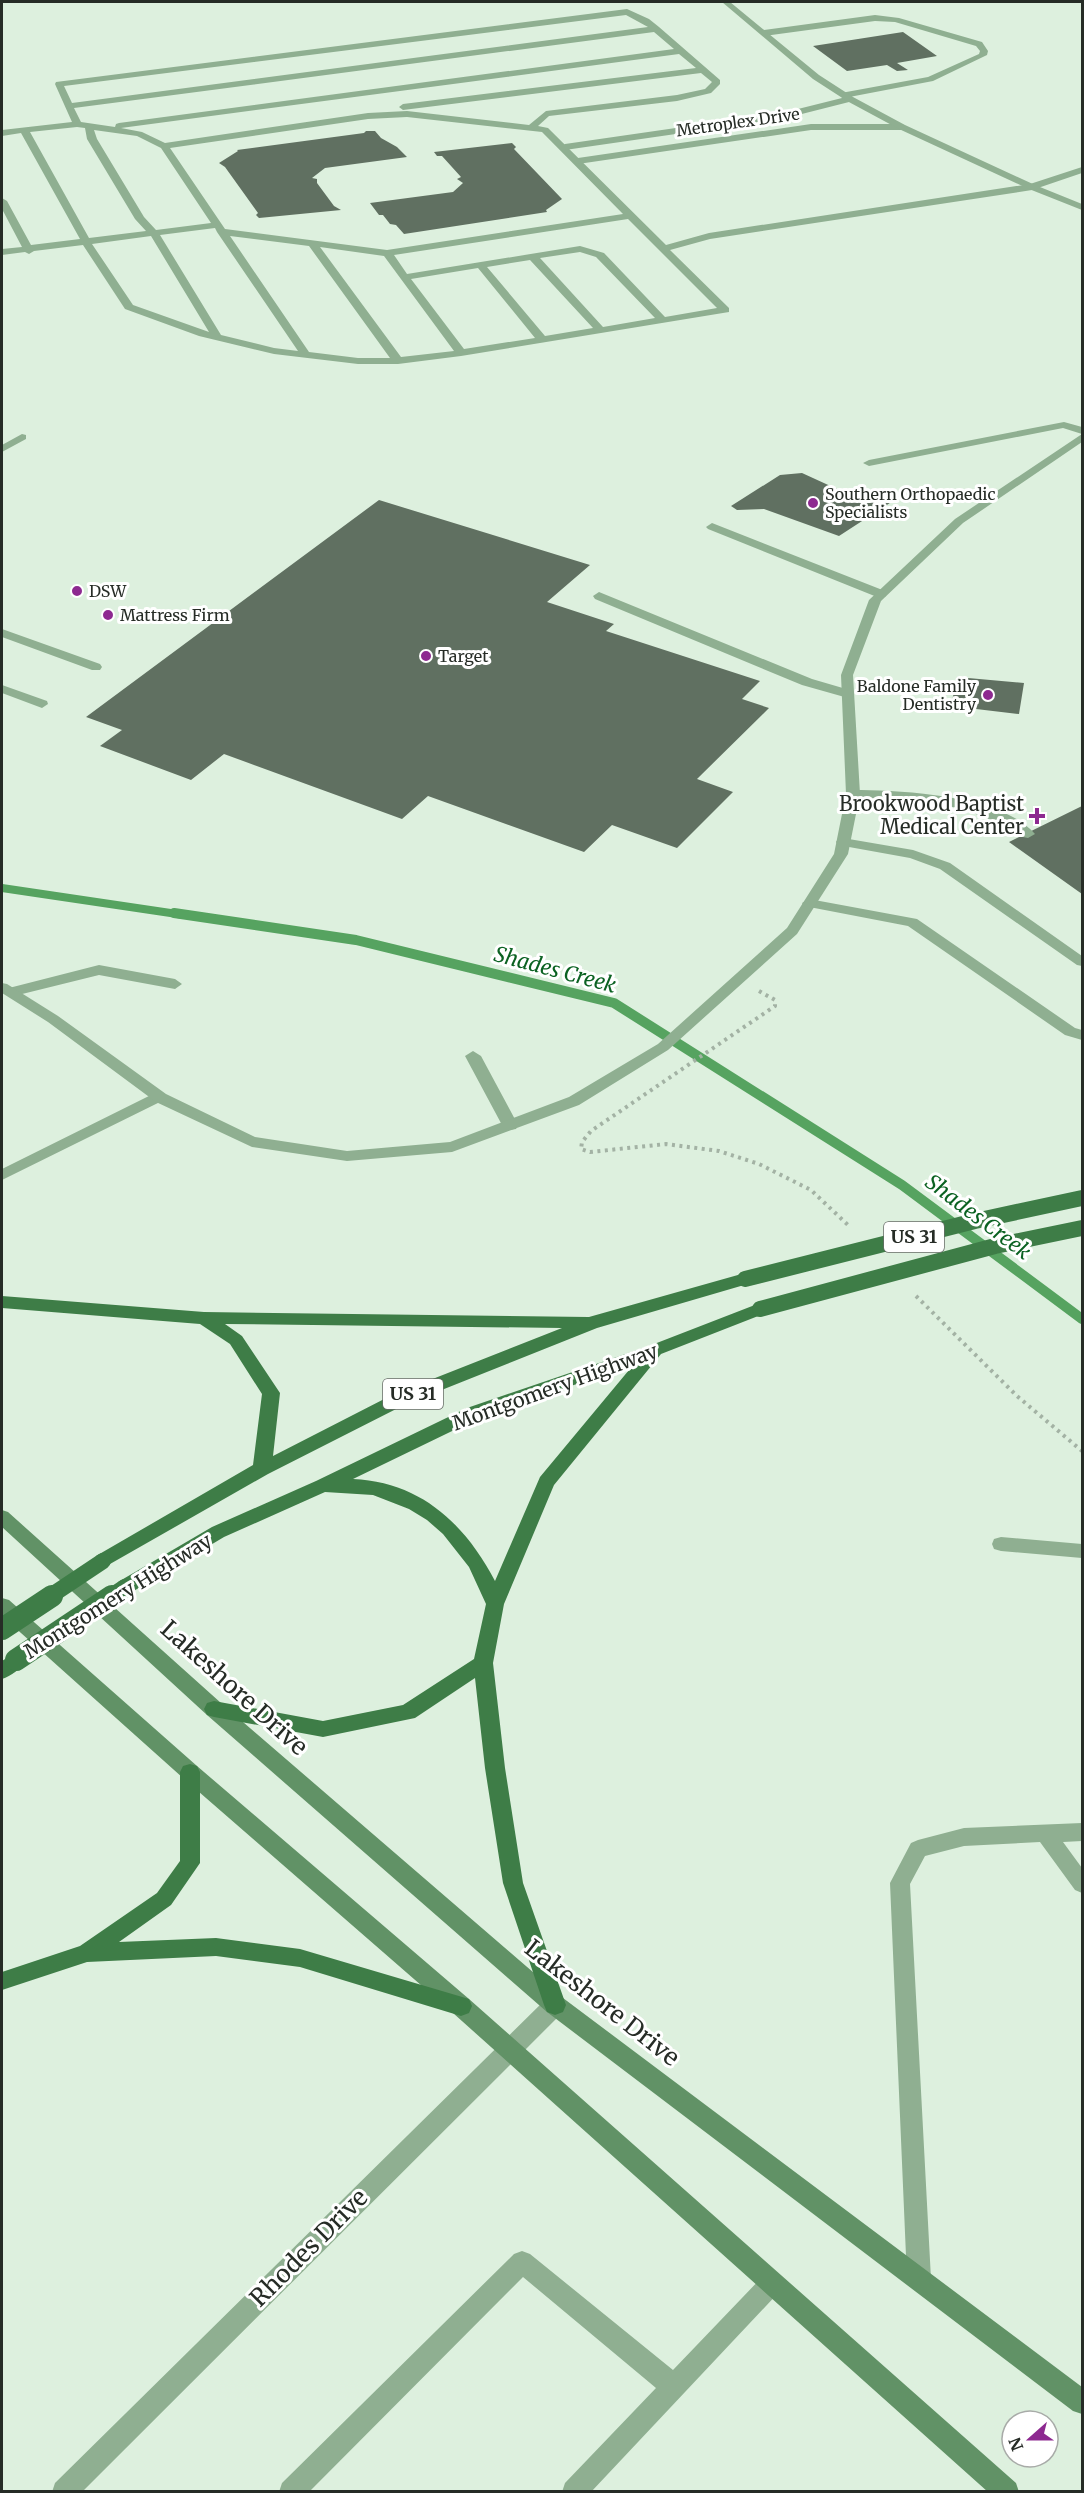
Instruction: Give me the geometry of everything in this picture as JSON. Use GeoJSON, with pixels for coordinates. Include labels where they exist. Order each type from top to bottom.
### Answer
{"type":"FeatureCollection","features":[{"type":"Feature","properties":{"kind":"main road","name":"Montgomery Highway"},"geometry":{"type":"LineString","coordinates":[[2,1629],[103,1561],[262,1469],[398,1400],[591,1323],[745,1279],[975,1221],[1083,1198]]}},
{"type":"Feature","properties":{"kind":"main road","name":"Montgomery Highway"},"geometry":{"type":"LineString","coordinates":[[9,1665],[125,1587],[218,1532],[473,1413],[655,1350],[760,1309],[995,1246],[1083,1228]]}},
{"type":"Feature","properties":{"kind":"main road"},"geometry":{"type":"LineString","coordinates":[[2,1302],[204,1318],[591,1323]]}},
{"type":"Feature","properties":{"kind":"main road"},"geometry":{"type":"LineString","coordinates":[[2,1313],[30,1305]]}},
{"type":"Feature","properties":{"kind":"main road"},"geometry":{"type":"LineString","coordinates":[[204,1318],[236,1340],[271,1393],[262,1469]]}},
{"type":"Feature","properties":{"kind":"main road"},"geometry":{"type":"LineString","coordinates":[[555,2006],[513,1883],[495,1768],[483,1663],[495,1604],[546,1482],[655,1350]]}},
{"type":"Feature","properties":{"kind":"main road"},"geometry":{"type":"LineString","coordinates":[[322,1485],[371,1488],[399,1496],[426,1509],[452,1530],[471,1554],[486,1577],[495,1604]]}},
{"type":"Feature","properties":{"kind":"main road","name":"Lakeshore Drive"},"geometry":{"type":"LineString","coordinates":[[2,1517],[214,1709],[555,2006],[1083,2402]]}},
{"type":"Feature","properties":{"kind":"main road"},"geometry":{"type":"LineString","coordinates":[[2,1605],[509,2049],[1006,2492]]}},
{"type":"Feature","properties":{"kind":"main road"},"geometry":{"type":"LineString","coordinates":[[214,1709],[323,1729],[408,1712],[483,1663]]}},
{"type":"Feature","properties":{"kind":"main road"},"geometry":{"type":"LineString","coordinates":[[87,1953],[164,1899],[190,1863],[190,1772]]}},
{"type":"Feature","properties":{"kind":"main road"},"geometry":{"type":"LineString","coordinates":[[2,1981],[87,1953],[216,1947],[300,1958],[461,2007]]}},
{"type":"Feature","properties":{"kind":"street"},"geometry":{"type":"LineString","coordinates":[[726,2],[816,77],[847,97],[902,127],[1032,187],[1083,207]]}},
{"type":"Feature","properties":{"kind":"street"},"geometry":{"type":"LineString","coordinates":[[101,128],[627,12],[646,21],[717,82],[708,91],[677,98],[546,114],[531,128]]}},
{"type":"Feature","properties":{"kind":"street","name":"Metroplex Drive"},"geometry":{"type":"LineString","coordinates":[[565,147],[786,116],[847,97],[930,79],[982,55],[984,51],[979,44],[896,20],[860,19],[764,33]]}},
{"type":"Feature","properties":{"kind":"street"},"geometry":{"type":"LineString","coordinates":[[69,106],[355,72],[656,29]]}},
{"type":"Feature","properties":{"kind":"street"},"geometry":{"type":"LineString","coordinates":[[77,124],[59,84],[355,72],[681,51]]}},
{"type":"Feature","properties":{"kind":"street"},"geometry":{"type":"LineString","coordinates":[[164,146],[387,112],[703,70]]}},
{"type":"Feature","properties":{"kind":"street"},"geometry":{"type":"LineString","coordinates":[[24,130],[87,243],[129,307],[217,337],[274,351],[358,361],[398,361],[461,353],[725,310],[630,216],[565,147],[545,130],[387,112],[355,72]]}},
{"type":"Feature","properties":{"kind":"street"},"geometry":{"type":"LineString","coordinates":[[2,133],[77,124],[139,134],[164,146],[306,355]]}},
{"type":"Feature","properties":{"kind":"street"},"geometry":{"type":"LineString","coordinates":[[89,126],[92,139],[140,219],[154,233],[217,337]]}},
{"type":"Feature","properties":{"kind":"street","name":"Metroplex Drive"},"geometry":{"type":"LineString","coordinates":[[578,161],[811,126],[902,127]]}},
{"type":"Feature","properties":{"kind":"street"},"geometry":{"type":"LineString","coordinates":[[664,249],[715,235],[1032,187],[1083,170]]}},
{"type":"Feature","properties":{"kind":"street"},"geometry":{"type":"LineString","coordinates":[[2,201],[29,251]]}},
{"type":"Feature","properties":{"kind":"street"},"geometry":{"type":"LineString","coordinates":[[2,252],[29,251],[154,233],[220,228],[387,253],[630,216]]}},
{"type":"Feature","properties":{"kind":"street"},"geometry":{"type":"LineString","coordinates":[[312,243],[398,361]]}},
{"type":"Feature","properties":{"kind":"street"},"geometry":{"type":"LineString","coordinates":[[405,277],[580,249],[600,255],[663,320]]}},
{"type":"Feature","properties":{"kind":"street"},"geometry":{"type":"LineString","coordinates":[[387,253],[461,353]]}},
{"type":"Feature","properties":{"kind":"street"},"geometry":{"type":"LineString","coordinates":[[533,257],[600,330]]}},
{"type":"Feature","properties":{"kind":"street"},"geometry":{"type":"LineString","coordinates":[[480,265],[543,340]]}},
{"type":"Feature","properties":{"kind":"street"},"geometry":{"type":"LineString","coordinates":[[869,463],[1035,429],[1064,425],[1083,430]]}},
{"type":"Feature","properties":{"kind":"street"},"geometry":{"type":"LineString","coordinates":[[2,448],[22,437]]}},
{"type":"Feature","properties":{"kind":"street"},"geometry":{"type":"LineString","coordinates":[[6,990],[54,1019],[159,1096],[252,1142],[347,1156],[452,1147],[574,1101],[669,1041],[792,931],[841,854],[853,794],[847,675],[875,600],[960,521],[1083,437]]}},
{"type":"Feature","properties":{"kind":"street"},"geometry":{"type":"LineString","coordinates":[[712,527],[881,594]]}},
{"type":"Feature","properties":{"kind":"street"},"geometry":{"type":"LineString","coordinates":[[599,596],[807,682],[848,694]]}},
{"type":"Feature","properties":{"kind":"street"},"geometry":{"type":"LineString","coordinates":[[2,633],[96,667]]}},
{"type":"Feature","properties":{"kind":"street"},"geometry":{"type":"LineString","coordinates":[[2,689],[42,704]]}},
{"type":"Feature","properties":{"kind":"street"},"geometry":{"type":"LineString","coordinates":[[853,794],[890,794],[935,799],[979,810],[1017,826],[1028,834]]}},
{"type":"Feature","properties":{"kind":"street"},"geometry":{"type":"LineString","coordinates":[[843,842],[913,854],[945,866],[1083,962]]}},
{"type":"Feature","properties":{"kind":"street"},"geometry":{"type":"LineString","coordinates":[[809,903],[912,922],[1070,1032],[1083,1035]]}},
{"type":"Feature","properties":{"kind":"street"},"geometry":{"type":"LineString","coordinates":[[6,990],[99,970],[175,984]]}},
{"type":"Feature","properties":{"kind":"street"},"geometry":{"type":"LineString","coordinates":[[473,1056],[510,1125]]}},
{"type":"Feature","properties":{"kind":"street"},"geometry":{"type":"LineString","coordinates":[[2,1175],[159,1096]]}},
{"type":"Feature","properties":{"kind":"street"},"geometry":{"type":"LineString","coordinates":[[1001,1544],[1083,1551]]}},
{"type":"Feature","properties":{"kind":"street"},"geometry":{"type":"LineString","coordinates":[[919,2279],[900,1883],[918,1849],[964,1837],[1083,1832]]}},
{"type":"Feature","properties":{"kind":"street"},"geometry":{"type":"LineString","coordinates":[[1046,1834],[1083,1884]]}},
{"type":"Feature","properties":{"kind":"street","name":"Rhodes Drive"},"geometry":{"type":"LineString","coordinates":[[64,2492],[555,2006]]}},
{"type":"Feature","properties":{"kind":"street"},"geometry":{"type":"LineString","coordinates":[[291,2492],[522,2262],[674,2387]]}},
{"type":"Feature","properties":{"kind":"street"},"geometry":{"type":"LineString","coordinates":[[574,2492],[772,2283]]}},
{"type":"Feature","properties":{"kind":"path"},"geometry":{"type":"LineString","coordinates":[[621,1110],[770,1010],[777,1004],[771,998]]}},
{"type":"Feature","properties":{"kind":"building"},"geometry":{"type":"Polygon","coordinates":[[[903,32],[937,56],[897,63],[908,70],[897,71],[887,65],[847,71],[813,46],[903,32]]]}},
{"type":"Feature","properties":{"kind":"building"},"geometry":{"type":"Polygon","coordinates":[[[375,131],[407,157],[325,168],[312,178],[317,179],[317,183],[334,206],[341,210],[259,218],[256,215],[258,213],[225,167],[219,163],[237,150],[375,131]]]}},
{"type":"Feature","properties":{"kind":"building"},"geometry":{"type":"Polygon","coordinates":[[[512,143],[516,147],[514,149],[562,199],[546,210],[547,212],[404,234],[396,225],[390,224],[383,215],[379,215],[370,203],[453,192],[463,183],[457,179],[461,177],[442,156],[437,156],[434,152],[512,143]]]}},
{"type":"Feature","properties":{"kind":"building","name":"Southern Orthopaedic Specialists"},"geometry":{"type":"Polygon","coordinates":[[[802,473],[861,500],[861,493],[882,491],[896,499],[839,536],[764,509],[737,510],[731,506],[780,475],[802,473]]]}},
{"type":"Feature","properties":{"kind":"building","name":"Target"},"geometry":{"type":"Polygon","coordinates":[[[379,500],[590,565],[547,602],[614,624],[606,631],[760,681],[742,699],[769,708],[697,779],[733,792],[677,848],[612,825],[584,852],[428,796],[402,819],[224,754],[191,780],[100,746],[122,730],[86,717],[379,500]]]}},
{"type":"Feature","properties":{"kind":"building","name":"Baldone Family Dentistry"},"geometry":{"type":"Polygon","coordinates":[[[957,677],[1024,683],[1019,714],[951,706],[957,677]]]}},
{"type":"Feature","properties":{"kind":"building"},"geometry":{"type":"Polygon","coordinates":[[[1082,806],[1082,894],[1009,842],[1082,806]]]}},
{"type":"Feature","properties":{"kind":"waterway","name":"Shades Creek"},"geometry":{"type":"LineString","coordinates":[[2,888],[184,915]]}},
{"type":"Feature","properties":{"kind":"waterway","name":"Shades Creek"},"geometry":{"type":"LineString","coordinates":[[174,913],[356,940],[614,1003],[902,1185],[1082,1319]]}},
{"type":"Feature","properties":{"kind":"place","name":"Southern Orthopaedic Specialists"},"geometry":{"type":"Point","coordinates":[813,503]}},
{"type":"Feature","properties":{"kind":"place","name":"DSW"},"geometry":{"type":"Point","coordinates":[77,591]}},
{"type":"Feature","properties":{"kind":"place","name":"Mattress Firm"},"geometry":{"type":"Point","coordinates":[108,615]}},
{"type":"Feature","properties":{"kind":"place","name":"Target"},"geometry":{"type":"Point","coordinates":[426,656]}},
{"type":"Feature","properties":{"kind":"place","name":"Baldone Family Dentistry"},"geometry":{"type":"Point","coordinates":[988,695]}},
{"type":"Feature","properties":{"kind":"place","name":"Brookwood Baptist Medical Center"},"geometry":{"type":"Point","coordinates":[1037,816]}}]}
